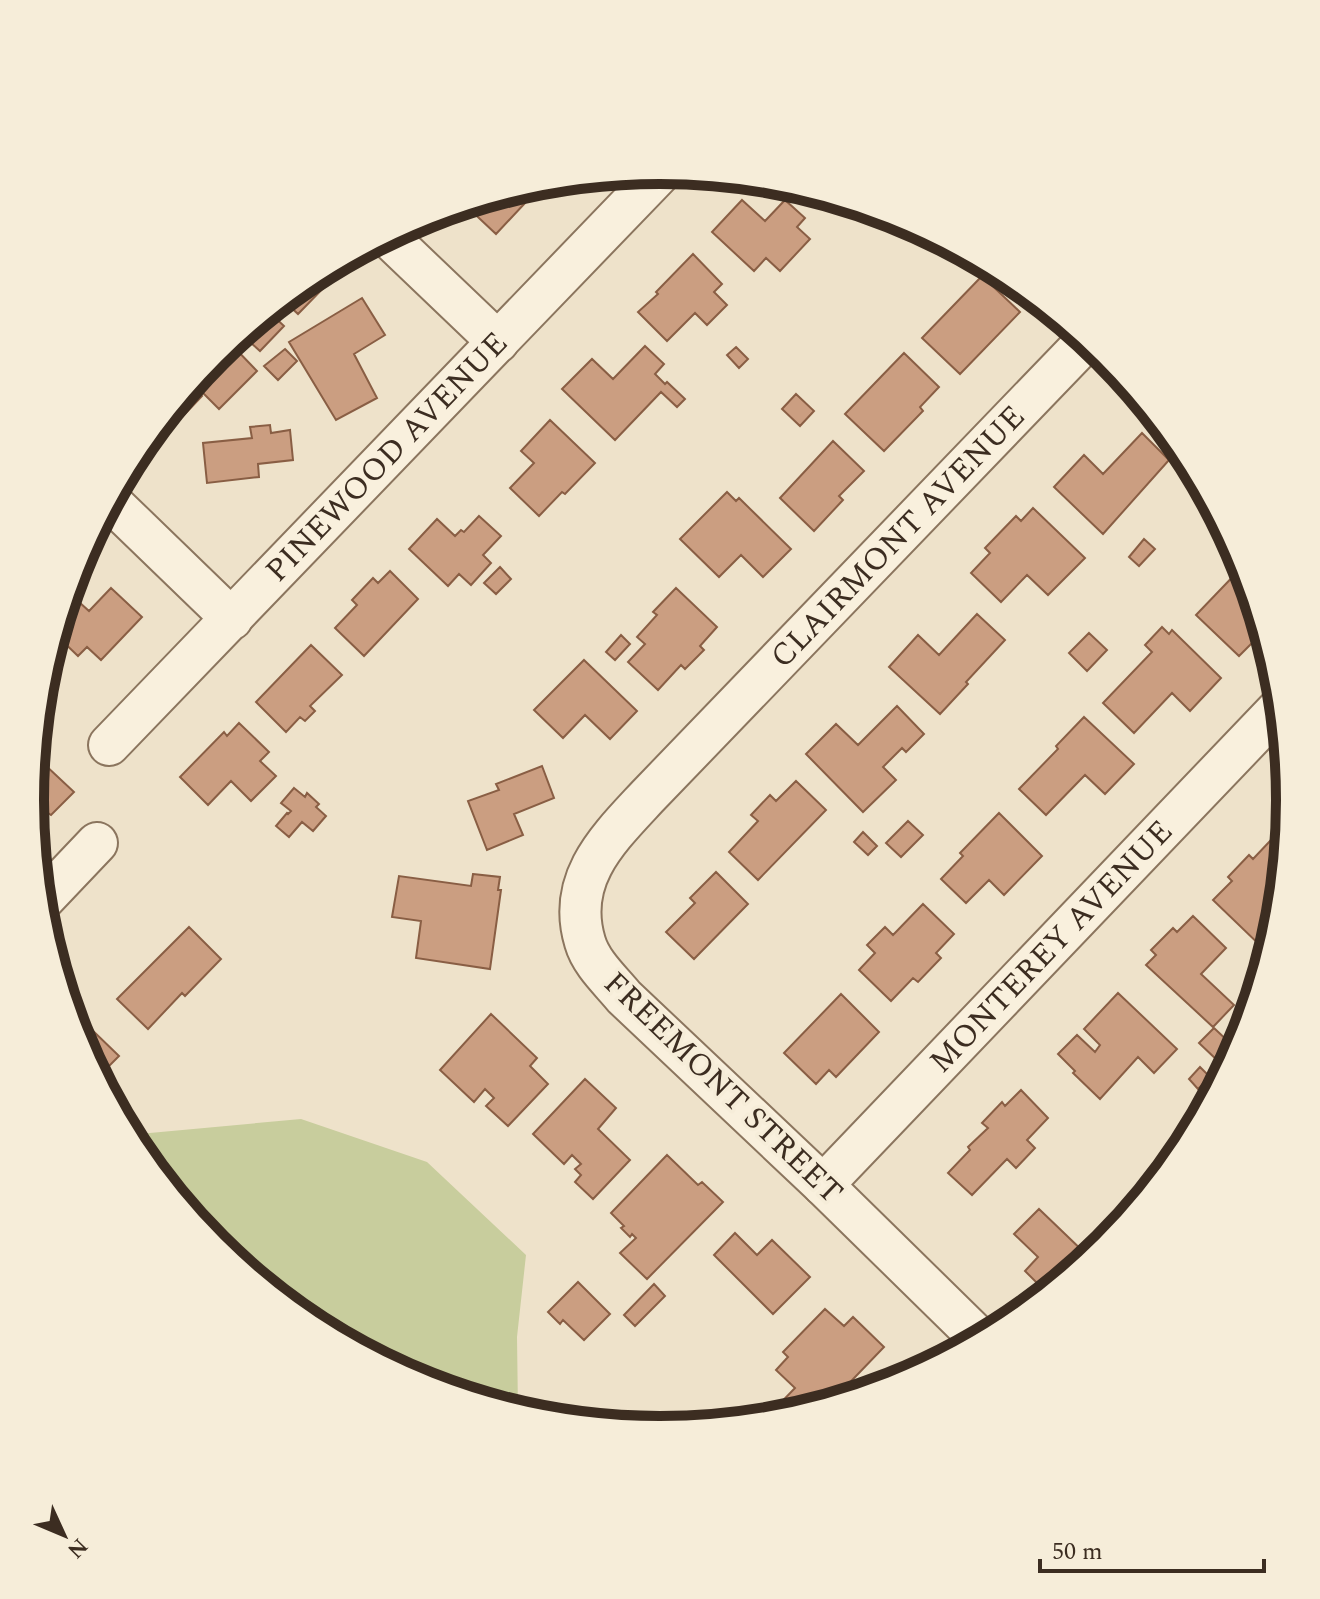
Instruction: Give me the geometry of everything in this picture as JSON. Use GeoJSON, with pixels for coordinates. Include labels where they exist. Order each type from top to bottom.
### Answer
{"type":"FeatureCollection","features":[{"type":"Feature","properties":{"kind":"street","name":"PINEWOOD AVENUE"},"geometry":{"type":"LineString","coordinates":[[109,745],[649,184]]}},
{"type":"Feature","properties":{"kind":"street"},"geometry":{"type":"LineString","coordinates":[[395,244],[498,342]]}},
{"type":"Feature","properties":{"kind":"street","name":"CLAIRMONT AVENUE"},"geometry":{"type":"LineString","coordinates":[[707,735],[1079,348]]}},
{"type":"Feature","properties":{"kind":"street"},"geometry":{"type":"LineString","coordinates":[[118,508],[232,619]]}},
{"type":"Feature","properties":{"kind":"street","name":"MONTEREY AVENUE"},"geometry":{"type":"LineString","coordinates":[[823,1185],[1271,717]]}},
{"type":"Feature","properties":{"kind":"street","name":"FREEMONT STREET"},"geometry":{"type":"LineString","coordinates":[[707,735],[608,840],[592,862],[582,889],[585,943],[598,966],[624,997],[972,1331]]}},
{"type":"Feature","properties":{"kind":"street"},"geometry":{"type":"LineString","coordinates":[[51,891],[97,843]]}},
{"type":"Feature","properties":{"kind":"green space"},"geometry":{"type":"Polygon","coordinates":[[[301,1119],[427,1162],[526,1255],[517,1337],[518,1399],[424,1369],[318,1312],[254,1263],[224,1235],[171,1174],[143,1134],[301,1119]]]}},
{"type":"Feature","properties":{"kind":"building"},"geometry":{"type":"Polygon","coordinates":[[[523,199],[526,202],[496,234],[473,213],[523,199]]]}},
{"type":"Feature","properties":{"kind":"building"},"geometry":{"type":"Polygon","coordinates":[[[742,200],[765,221],[785,200],[805,218],[797,227],[810,239],[780,271],[766,258],[754,271],[712,232],[742,200]]]}},
{"type":"Feature","properties":{"kind":"building"},"geometry":{"type":"Polygon","coordinates":[[[693,254],[722,284],[714,292],[727,305],[707,325],[695,313],[667,341],[638,312],[693,254]]]}},
{"type":"Feature","properties":{"kind":"building"},"geometry":{"type":"Polygon","coordinates":[[[982,276],[1020,312],[960,374],[922,338],[982,276]]]}},
{"type":"Feature","properties":{"kind":"building"},"geometry":{"type":"Polygon","coordinates":[[[334,277],[298,314],[291,307],[334,277]]]}},
{"type":"Feature","properties":{"kind":"building"},"geometry":{"type":"Polygon","coordinates":[[[362,298],[385,335],[354,354],[377,398],[336,420],[289,342],[362,298]]]}},
{"type":"Feature","properties":{"kind":"building"},"geometry":{"type":"Polygon","coordinates":[[[276,318],[284,326],[260,351],[251,343],[254,340],[252,338],[276,318]]]}},
{"type":"Feature","properties":{"kind":"building"},"geometry":{"type":"Polygon","coordinates":[[[645,346],[664,364],[655,374],[685,399],[677,407],[661,392],[615,440],[562,389],[592,359],[613,379],[645,346]]]}},
{"type":"Feature","properties":{"kind":"building"},"geometry":{"type":"Polygon","coordinates":[[[736,347],[748,359],[739,368],[727,355],[736,347]]]}},
{"type":"Feature","properties":{"kind":"building"},"geometry":{"type":"Polygon","coordinates":[[[285,349],[297,361],[278,380],[264,366],[285,349]]]}},
{"type":"Feature","properties":{"kind":"building"},"geometry":{"type":"Polygon","coordinates":[[[238,351],[257,371],[219,409],[200,390],[238,351]]]}},
{"type":"Feature","properties":{"kind":"building"},"geometry":{"type":"Polygon","coordinates":[[[904,353],[939,387],[920,407],[923,411],[884,451],[845,414],[904,353]]]}},
{"type":"Feature","properties":{"kind":"building"},"geometry":{"type":"Polygon","coordinates":[[[198,392],[202,396],[183,416],[180,414],[198,392]]]}},
{"type":"Feature","properties":{"kind":"building"},"geometry":{"type":"Polygon","coordinates":[[[796,394],[814,411],[800,426],[782,409],[796,394]]]}},
{"type":"Feature","properties":{"kind":"building"},"geometry":{"type":"Polygon","coordinates":[[[550,420],[595,463],[539,516],[510,488],[534,463],[521,451],[550,420]]]}},
{"type":"Feature","properties":{"kind":"building"},"geometry":{"type":"Polygon","coordinates":[[[270,425],[271,433],[290,430],[293,460],[258,464],[259,477],[207,483],[203,443],[252,438],[250,427],[270,425]]]}},
{"type":"Feature","properties":{"kind":"building"},"geometry":{"type":"Polygon","coordinates":[[[1142,433],[1169,460],[1103,534],[1054,487],[1084,455],[1103,474],[1142,433]]]}},
{"type":"Feature","properties":{"kind":"building"},"geometry":{"type":"Polygon","coordinates":[[[833,441],[864,471],[839,496],[843,500],[814,531],[780,498],[833,441]]]}},
{"type":"Feature","properties":{"kind":"building"},"geometry":{"type":"Polygon","coordinates":[[[727,492],[736,501],[739,498],[791,549],[763,577],[741,555],[719,577],[680,539],[727,492]]]}},
{"type":"Feature","properties":{"kind":"building"},"geometry":{"type":"Polygon","coordinates":[[[1033,508],[1085,558],[1048,595],[1027,575],[1001,602],[971,573],[990,553],[985,548],[1016,516],[1021,521],[1033,508]]]}},
{"type":"Feature","properties":{"kind":"building"},"geometry":{"type":"Polygon","coordinates":[[[479,516],[501,536],[483,555],[491,563],[471,585],[459,574],[448,586],[409,549],[437,519],[455,536],[461,530],[464,532],[479,516]]]}},
{"type":"Feature","properties":{"kind":"building"},"geometry":{"type":"Polygon","coordinates":[[[1144,539],[1155,549],[1139,566],[1129,557],[1144,539]]]}},
{"type":"Feature","properties":{"kind":"building"},"geometry":{"type":"Polygon","coordinates":[[[500,567],[511,579],[496,594],[484,583],[500,567]]]}},
{"type":"Feature","properties":{"kind":"building"},"geometry":{"type":"Polygon","coordinates":[[[390,571],[418,599],[364,656],[335,628],[357,605],[352,600],[373,578],[378,583],[390,571]]]}},
{"type":"Feature","properties":{"kind":"building"},"geometry":{"type":"Polygon","coordinates":[[[1234,576],[1255,640],[1239,656],[1196,615],[1234,576]]]}},
{"type":"Feature","properties":{"kind":"building"},"geometry":{"type":"Polygon","coordinates":[[[111,588],[142,617],[101,660],[87,647],[78,656],[64,643],[77,600],[89,611],[111,588]]]}},
{"type":"Feature","properties":{"kind":"building"},"geometry":{"type":"Polygon","coordinates":[[[676,588],[717,627],[700,646],[704,650],[685,669],[681,665],[658,690],[628,662],[645,644],[637,637],[657,615],[653,612],[676,588]]]}},
{"type":"Feature","properties":{"kind":"building"},"geometry":{"type":"Polygon","coordinates":[[[977,614],[1005,640],[940,714],[889,667],[918,635],[939,655],[977,614]]]}},
{"type":"Feature","properties":{"kind":"building"},"geometry":{"type":"Polygon","coordinates":[[[1162,627],[1169,634],[1172,630],[1221,678],[1190,711],[1172,693],[1134,733],[1103,703],[1152,652],[1145,645],[1162,627]]]}},
{"type":"Feature","properties":{"kind":"building"},"geometry":{"type":"Polygon","coordinates":[[[1089,633],[1107,650],[1087,671],[1069,653],[1089,633]]]}},
{"type":"Feature","properties":{"kind":"building"},"geometry":{"type":"Polygon","coordinates":[[[621,635],[630,644],[615,660],[606,652],[621,635]]]}},
{"type":"Feature","properties":{"kind":"building"},"geometry":{"type":"Polygon","coordinates":[[[311,645],[342,675],[310,706],[315,711],[305,721],[300,717],[286,732],[256,702],[311,645]]]}},
{"type":"Feature","properties":{"kind":"building"},"geometry":{"type":"Polygon","coordinates":[[[584,660],[637,711],[610,739],[585,715],[563,738],[534,710],[584,660]]]}},
{"type":"Feature","properties":{"kind":"building"},"geometry":{"type":"Polygon","coordinates":[[[897,706],[924,734],[906,752],[902,748],[883,767],[896,780],[863,812],[806,754],[836,724],[858,745],[897,706]]]}},
{"type":"Feature","properties":{"kind":"building"},"geometry":{"type":"Polygon","coordinates":[[[1084,717],[1134,764],[1105,794],[1085,775],[1046,815],[1019,789],[1084,717]]]}},
{"type":"Feature","properties":{"kind":"building"},"geometry":{"type":"Polygon","coordinates":[[[239,723],[269,752],[260,761],[276,776],[251,801],[231,781],[208,805],[180,777],[224,732],[227,736],[239,723]]]}},
{"type":"Feature","properties":{"kind":"building"},"geometry":{"type":"Polygon","coordinates":[[[45,765],[74,792],[51,815],[48,813],[44,817],[45,765]]]}},
{"type":"Feature","properties":{"kind":"building"},"geometry":{"type":"Polygon","coordinates":[[[542,766],[554,798],[514,814],[523,835],[487,850],[468,801],[499,790],[496,784],[542,766]]]}},
{"type":"Feature","properties":{"kind":"building"},"geometry":{"type":"Polygon","coordinates":[[[796,781],[826,810],[758,880],[729,852],[758,821],[751,815],[770,795],[776,801],[796,781]]]}},
{"type":"Feature","properties":{"kind":"building"},"geometry":{"type":"Polygon","coordinates":[[[294,788],[305,797],[307,793],[326,816],[313,831],[302,822],[289,837],[276,826],[291,811],[281,803],[294,788]]]}},
{"type":"Feature","properties":{"kind":"building"},"geometry":{"type":"Polygon","coordinates":[[[999,813],[1042,856],[1004,895],[989,880],[966,903],[941,879],[963,856],[960,853],[999,813]]]}},
{"type":"Feature","properties":{"kind":"building"},"geometry":{"type":"Polygon","coordinates":[[[908,821],[923,835],[901,857],[886,843],[908,821]]]}},
{"type":"Feature","properties":{"kind":"building"},"geometry":{"type":"Polygon","coordinates":[[[863,832],[877,846],[868,855],[854,842],[863,832]]]}},
{"type":"Feature","properties":{"kind":"building"},"geometry":{"type":"Polygon","coordinates":[[[1271,840],[1275,844],[1258,944],[1213,900],[1232,881],[1228,877],[1249,855],[1253,859],[1271,840]]]}},
{"type":"Feature","properties":{"kind":"building"},"geometry":{"type":"Polygon","coordinates":[[[716,872],[748,904],[694,959],[666,932],[695,903],[690,898],[716,872]]]}},
{"type":"Feature","properties":{"kind":"building"},"geometry":{"type":"Polygon","coordinates":[[[473,874],[500,877],[490,969],[416,958],[421,921],[392,917],[399,876],[471,886],[473,874]]]}},
{"type":"Feature","properties":{"kind":"building"},"geometry":{"type":"Polygon","coordinates":[[[923,904],[954,934],[936,953],[941,958],[918,982],[913,978],[891,1001],[859,970],[875,953],[867,945],[885,927],[893,935],[923,904]]]}},
{"type":"Feature","properties":{"kind":"building"},"geometry":{"type":"Polygon","coordinates":[[[1193,916],[1226,948],[1201,974],[1234,1005],[1213,1027],[1146,965],[1156,955],[1151,950],[1173,928],[1177,932],[1193,916]]]}},
{"type":"Feature","properties":{"kind":"building"},"geometry":{"type":"Polygon","coordinates":[[[189,927],[221,959],[185,996],[182,993],[148,1029],[117,999],[189,927]]]}},
{"type":"Feature","properties":{"kind":"building"},"geometry":{"type":"Polygon","coordinates":[[[1118,993],[1177,1049],[1154,1073],[1138,1057],[1100,1099],[1058,1054],[1077,1035],[1095,1052],[1100,1045],[1084,1029],[1118,993]]]}},
{"type":"Feature","properties":{"kind":"building"},"geometry":{"type":"Polygon","coordinates":[[[841,994],[879,1032],[836,1077],[829,1070],[816,1084],[784,1053],[841,994]]]}},
{"type":"Feature","properties":{"kind":"building"},"geometry":{"type":"Polygon","coordinates":[[[491,1014],[537,1058],[530,1066],[548,1084],[508,1126],[486,1106],[494,1098],[485,1089],[474,1102],[440,1070],[491,1014]]]}},
{"type":"Feature","properties":{"kind":"building"},"geometry":{"type":"Polygon","coordinates":[[[88,1028],[119,1056],[106,1069],[91,1035],[88,1028]]]}},
{"type":"Feature","properties":{"kind":"building"},"geometry":{"type":"Polygon","coordinates":[[[1214,1028],[1227,1040],[1217,1060],[1199,1043],[1214,1028]]]}},
{"type":"Feature","properties":{"kind":"building"},"geometry":{"type":"Polygon","coordinates":[[[1200,1067],[1210,1077],[1198,1089],[1189,1079],[1200,1067]]]}},
{"type":"Feature","properties":{"kind":"building"},"geometry":{"type":"Polygon","coordinates":[[[585,1079],[616,1108],[598,1129],[630,1160],[593,1199],[575,1182],[581,1175],[575,1169],[581,1164],[572,1155],[564,1164],[533,1134],[585,1079]]]}},
{"type":"Feature","properties":{"kind":"building"},"geometry":{"type":"Polygon","coordinates":[[[1021,1090],[1048,1118],[1027,1140],[1035,1148],[1016,1168],[1007,1159],[972,1195],[948,1173],[988,1128],[982,1123],[1002,1102],[1005,1106],[1021,1090]]]}},
{"type":"Feature","properties":{"kind":"building"},"geometry":{"type":"Polygon","coordinates":[[[667,1155],[698,1185],[702,1182],[723,1202],[647,1279],[620,1253],[636,1238],[632,1234],[630,1237],[621,1228],[624,1226],[611,1213],[667,1155]]]}},
{"type":"Feature","properties":{"kind":"building"},"geometry":{"type":"Polygon","coordinates":[[[1039,1209],[1081,1249],[1039,1285],[1025,1271],[1038,1257],[1014,1234],[1039,1209]]]}},
{"type":"Feature","properties":{"kind":"building"},"geometry":{"type":"Polygon","coordinates":[[[735,1233],[757,1255],[772,1240],[810,1277],[773,1314],[714,1255],[735,1233]]]}},
{"type":"Feature","properties":{"kind":"building"},"geometry":{"type":"Polygon","coordinates":[[[578,1282],[610,1314],[584,1340],[563,1320],[560,1324],[548,1312],[578,1282]]]}},
{"type":"Feature","properties":{"kind":"building"},"geometry":{"type":"Polygon","coordinates":[[[654,1284],[665,1296],[635,1326],[624,1315],[654,1284]]]}},
{"type":"Feature","properties":{"kind":"building"},"geometry":{"type":"Polygon","coordinates":[[[825,1309],[844,1326],[853,1317],[884,1347],[846,1387],[779,1404],[795,1388],[776,1370],[788,1357],[783,1352],[825,1309]]]}}]}
